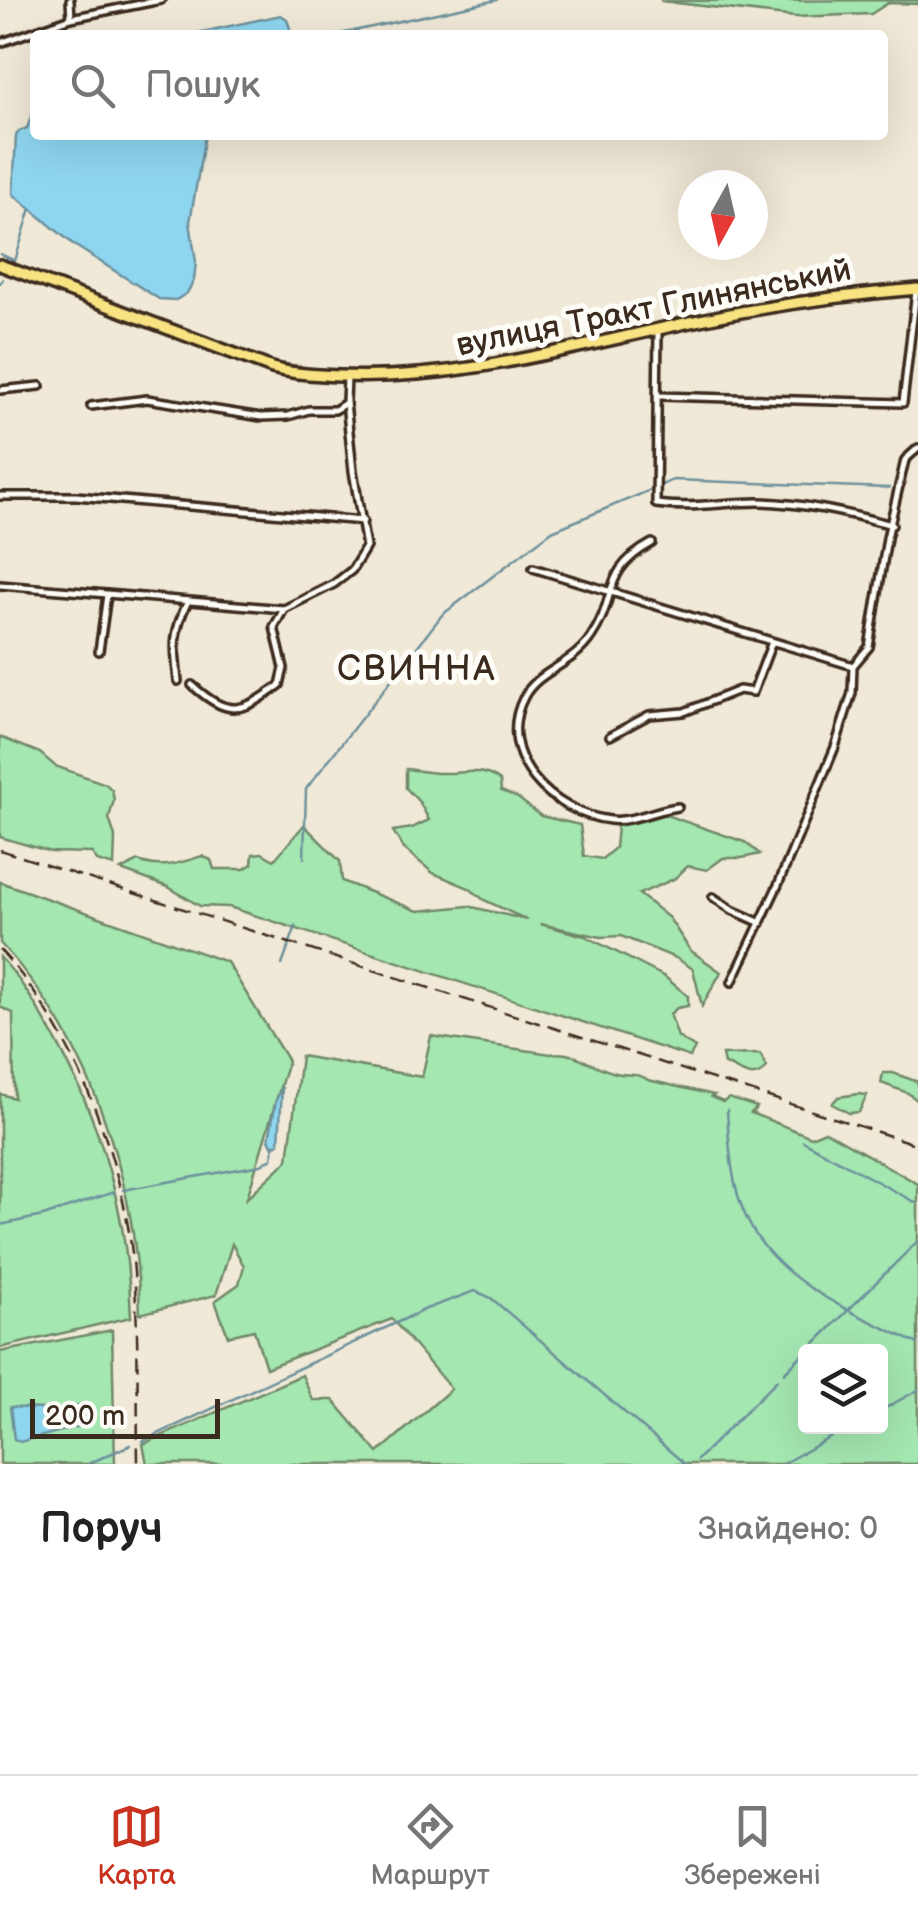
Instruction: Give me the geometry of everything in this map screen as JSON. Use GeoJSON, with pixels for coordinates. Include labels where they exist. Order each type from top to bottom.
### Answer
{"type":"FeatureCollection","features":[{"type":"Feature","properties":{"kind":"main road","name":"вулиця Тракт Глинянський"},"geometry":{"type":"LineString","coordinates":[[0,265],[272,368],[347,376],[429,375],[835,295],[917,289]]}},
{"type":"Feature","properties":{"kind":"street"},"geometry":{"type":"LineString","coordinates":[[70,0],[71,18]]}},
{"type":"Feature","properties":{"kind":"street"},"geometry":{"type":"LineString","coordinates":[[36,30],[71,18],[160,0]]}},
{"type":"Feature","properties":{"kind":"street"},"geometry":{"type":"LineString","coordinates":[[0,42],[30,32]]}},
{"type":"Feature","properties":{"kind":"street"},"geometry":{"type":"LineString","coordinates":[[659,396],[903,403],[917,289]]}},
{"type":"Feature","properties":{"kind":"street"},"geometry":{"type":"LineString","coordinates":[[658,329],[656,504],[676,508],[754,502],[818,506],[892,525]]}},
{"type":"Feature","properties":{"kind":"street"},"geometry":{"type":"LineString","coordinates":[[0,585],[284,609],[334,584],[352,570],[366,547],[353,471],[347,376]]}},
{"type":"Feature","properties":{"kind":"street"},"geometry":{"type":"LineString","coordinates":[[0,390],[40,386]]}},
{"type":"Feature","properties":{"kind":"street"},"geometry":{"type":"LineString","coordinates":[[90,406],[147,399],[261,417],[335,410],[346,402]]}},
{"type":"Feature","properties":{"kind":"street"},"geometry":{"type":"LineString","coordinates":[[732,982],[761,923],[834,747],[852,693],[854,666],[869,647],[905,460],[918,448]]}},
{"type":"Feature","properties":{"kind":"street"},"geometry":{"type":"LineString","coordinates":[[0,496],[92,497],[363,521]]}},
{"type":"Feature","properties":{"kind":"street"},"geometry":{"type":"LineString","coordinates":[[652,543],[626,560],[608,591],[595,632],[581,652],[540,677],[524,695],[516,719],[516,743],[522,761],[556,801],[580,814],[615,822],[678,807]]}},
{"type":"Feature","properties":{"kind":"street"},"geometry":{"type":"LineString","coordinates":[[533,568],[854,666]]}},
{"type":"Feature","properties":{"kind":"street"},"geometry":{"type":"LineString","coordinates":[[98,651],[107,596]]}},
{"type":"Feature","properties":{"kind":"street"},"geometry":{"type":"LineString","coordinates":[[178,681],[176,624],[188,601]]}},
{"type":"Feature","properties":{"kind":"street"},"geometry":{"type":"LineString","coordinates":[[192,685],[219,706],[235,710],[257,702],[280,685],[284,668],[274,627],[284,609]]}},
{"type":"Feature","properties":{"kind":"street"},"geometry":{"type":"LineString","coordinates":[[610,736],[649,715],[684,712],[739,690],[753,692],[772,640]]}},
{"type":"Feature","properties":{"kind":"street"},"geometry":{"type":"LineString","coordinates":[[714,897],[761,923]]}},
{"type":"Feature","properties":{"kind":"green space"},"geometry":{"type":"Polygon","coordinates":[[[918,0],[918,4],[888,3],[871,14],[795,17],[660,1],[918,0]]]}},
{"type":"Feature","properties":{"kind":"green space"},"geometry":{"type":"Polygon","coordinates":[[[0,737],[112,790],[114,800],[109,818],[115,837],[114,866],[97,861],[92,853],[51,852],[0,837],[0,737]]]}},
{"type":"Feature","properties":{"kind":"green space"},"geometry":{"type":"Polygon","coordinates":[[[406,769],[493,776],[500,781],[501,791],[518,798],[541,816],[580,825],[584,856],[602,859],[615,848],[617,826],[663,814],[745,842],[760,854],[723,858],[707,870],[688,866],[674,879],[639,894],[669,918],[690,950],[721,972],[702,1006],[693,969],[676,958],[621,936],[601,937],[540,924],[585,936],[665,977],[688,996],[688,1006],[670,1014],[678,1037],[695,1048],[690,1057],[229,907],[200,906],[168,887],[121,870],[138,861],[163,865],[202,856],[211,860],[214,869],[244,869],[252,864],[253,854],[262,853],[274,860],[304,825],[340,861],[342,881],[418,911],[468,906],[527,920],[433,873],[403,848],[393,831],[429,820],[406,788],[406,769]]]}},
{"type":"Feature","properties":{"kind":"green space"},"geometry":{"type":"Polygon","coordinates":[[[0,882],[227,962],[288,1061],[247,1198],[288,1160],[301,1056],[422,1077],[431,1036],[567,1054],[616,1073],[714,1095],[711,1097],[723,1102],[729,1098],[757,1107],[751,1113],[811,1137],[825,1131],[918,1184],[918,1464],[147,1464],[143,1444],[302,1375],[313,1400],[333,1400],[378,1453],[451,1389],[392,1319],[266,1368],[254,1330],[228,1336],[215,1301],[239,1284],[244,1266],[232,1244],[216,1295],[140,1314],[130,1214],[103,1116],[60,1023],[0,943],[0,882]]]}},
{"type":"Feature","properties":{"kind":"green space"},"geometry":{"type":"Polygon","coordinates":[[[0,957],[48,1026],[96,1130],[124,1240],[131,1317],[0,1348],[0,1094],[14,1098],[13,1013],[0,1007],[0,957]]]}},
{"type":"Feature","properties":{"kind":"green space"},"geometry":{"type":"Polygon","coordinates":[[[760,1054],[767,1067],[757,1075],[724,1064],[722,1055],[760,1054]]]}},
{"type":"Feature","properties":{"kind":"green space"},"geometry":{"type":"Polygon","coordinates":[[[883,1073],[918,1082],[918,1101],[881,1083],[883,1073]]]}},
{"type":"Feature","properties":{"kind":"green space"},"geometry":{"type":"Polygon","coordinates":[[[867,1095],[859,1112],[849,1113],[832,1104],[838,1097],[867,1095]]]}},
{"type":"Feature","properties":{"kind":"green space"},"geometry":{"type":"Polygon","coordinates":[[[112,1330],[115,1464],[0,1464],[0,1352],[112,1330]]]}},
{"type":"Feature","properties":{"kind":"water"},"geometry":{"type":"Polygon","coordinates":[[[281,15],[290,30],[211,30],[281,15]]]}},
{"type":"Feature","properties":{"kind":"water"},"geometry":{"type":"Polygon","coordinates":[[[30,120],[30,140],[204,140],[190,222],[196,262],[194,280],[187,293],[176,300],[159,299],[74,245],[13,194],[16,136],[30,120]]]}},
{"type":"Feature","properties":{"kind":"water"},"geometry":{"type":"Polygon","coordinates":[[[282,1087],[279,1143],[273,1147],[269,1139],[282,1087]]]}},
{"type":"Feature","properties":{"kind":"water"},"geometry":{"type":"Polygon","coordinates":[[[79,1405],[84,1409],[84,1425],[20,1442],[14,1439],[10,1407],[58,1410],[79,1405]]]}},
{"type":"Feature","properties":{"kind":"waterway"},"geometry":{"type":"LineString","coordinates":[[358,30],[497,0]]}},
{"type":"Feature","properties":{"kind":"waterway"},"geometry":{"type":"LineString","coordinates":[[0,254],[15,261],[31,208]]}},
{"type":"Feature","properties":{"kind":"waterway"},"geometry":{"type":"LineString","coordinates":[[0,283],[3,279]]}},
{"type":"Feature","properties":{"kind":"waterway"},"geometry":{"type":"LineString","coordinates":[[662,485],[673,480],[889,488]]}},
{"type":"Feature","properties":{"kind":"waterway"},"geometry":{"type":"LineString","coordinates":[[304,858],[306,789],[442,615],[552,531],[653,489]]}},
{"type":"Feature","properties":{"kind":"waterway"},"geometry":{"type":"LineString","coordinates":[[282,965],[296,926]]}},
{"type":"Feature","properties":{"kind":"waterway"},"geometry":{"type":"LineString","coordinates":[[727,1110],[737,1192],[746,1217],[777,1261],[820,1294],[918,1344]]}},
{"type":"Feature","properties":{"kind":"waterway"},"geometry":{"type":"LineString","coordinates":[[803,1141],[918,1204]]}},
{"type":"Feature","properties":{"kind":"waterway"},"geometry":{"type":"LineString","coordinates":[[123,1190],[261,1165],[272,1158],[274,1145]]}},
{"type":"Feature","properties":{"kind":"waterway"},"geometry":{"type":"LineString","coordinates":[[0,1225],[43,1216],[114,1192]]}},
{"type":"Feature","properties":{"kind":"waterway"},"geometry":{"type":"LineString","coordinates":[[814,1344],[917,1242]]}},
{"type":"Feature","properties":{"kind":"waterway"},"geometry":{"type":"LineString","coordinates":[[143,1441],[426,1309],[475,1291],[491,1298],[685,1464]]}},
{"type":"Feature","properties":{"kind":"waterway"},"geometry":{"type":"LineString","coordinates":[[784,1373],[798,1359]]}},
{"type":"Feature","properties":{"kind":"waterway"},"geometry":{"type":"LineString","coordinates":[[697,1460],[777,1380]]}},
{"type":"Feature","properties":{"kind":"waterway"},"geometry":{"type":"LineString","coordinates":[[888,1407],[918,1390]]}},
{"type":"Feature","properties":{"kind":"waterway"},"geometry":{"type":"LineString","coordinates":[[782,1464],[836,1434]]}},
{"type":"Feature","properties":{"kind":"waterway"},"geometry":{"type":"LineString","coordinates":[[88,1464],[130,1445]]}},
{"type":"Feature","properties":{"kind":"railway"},"geometry":{"type":"LineString","coordinates":[[0,850],[918,1145]]}},
{"type":"Feature","properties":{"kind":"railway"},"geometry":{"type":"LineString","coordinates":[[0,950],[27,982],[73,1059],[92,1100],[120,1187],[136,1296],[138,1464]]}},
{"type":"Feature","properties":{"kind":"district","name":"СВИННА"},"geometry":{"type":"Point","coordinates":[417,669]}}]}
